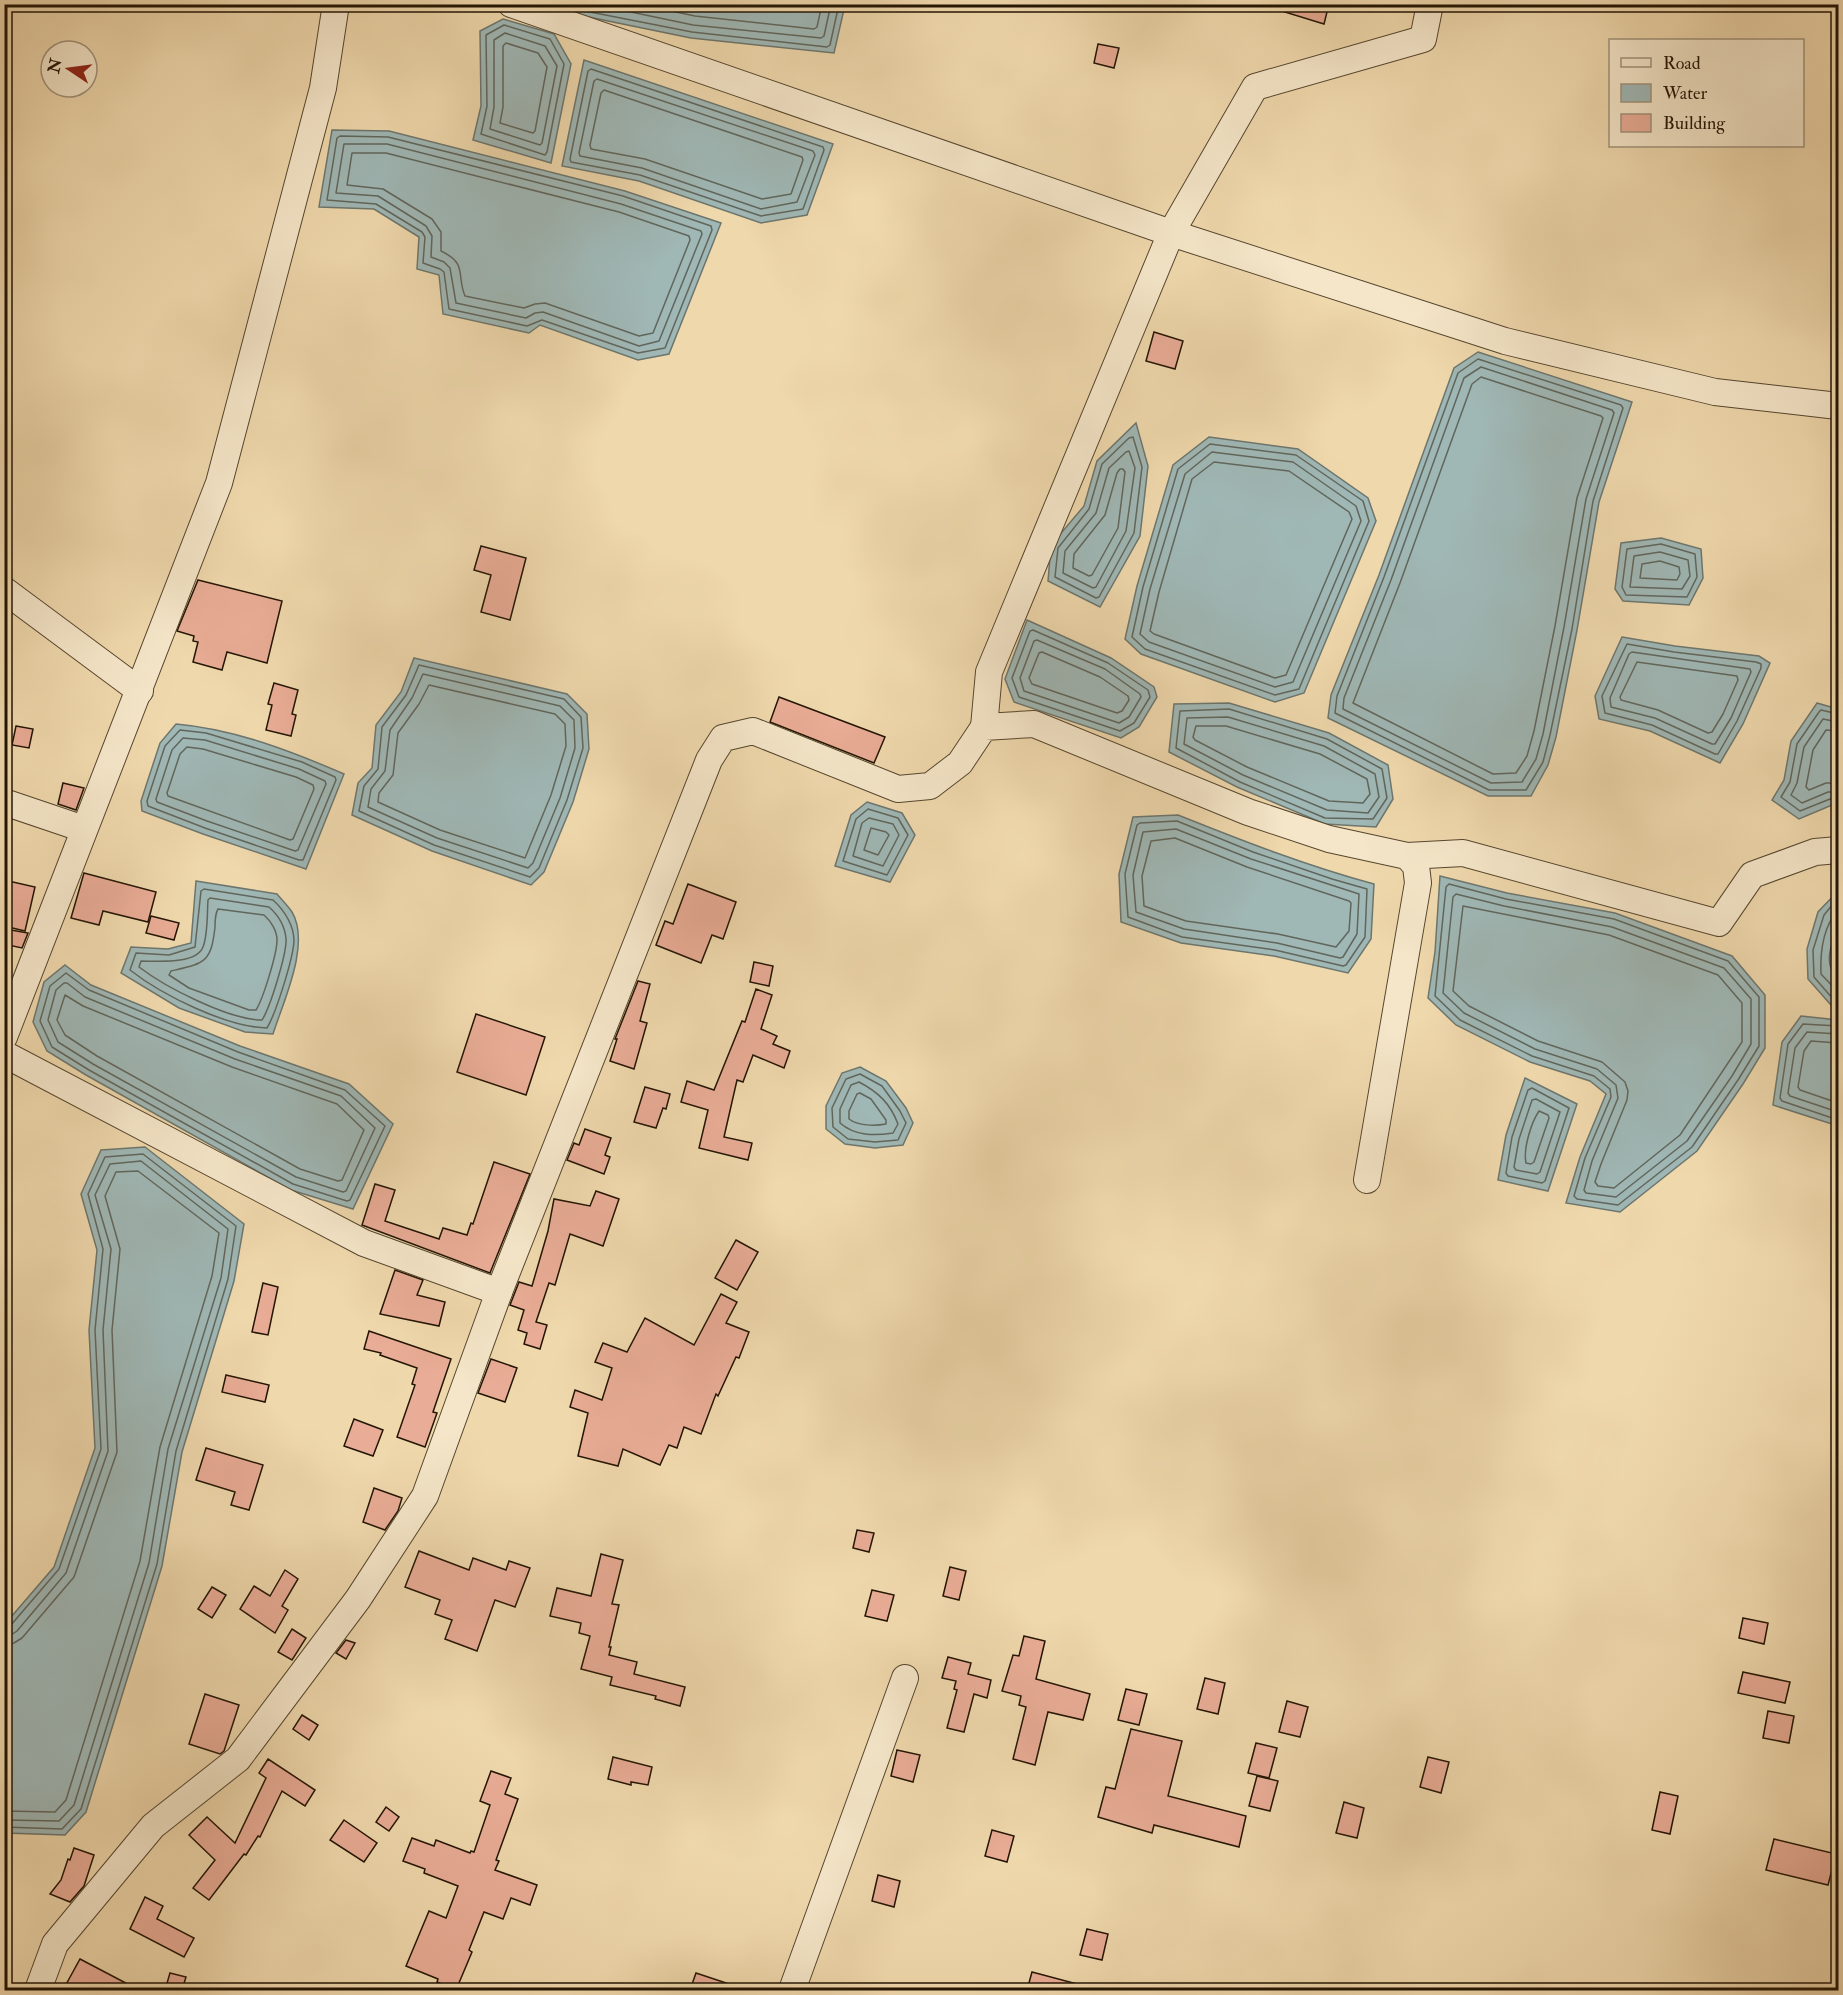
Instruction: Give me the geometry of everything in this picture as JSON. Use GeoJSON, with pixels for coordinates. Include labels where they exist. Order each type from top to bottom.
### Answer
{"type":"FeatureCollection","features":[{"type":"Feature","properties":{"kind":"street"},"geometry":{"type":"LineString","coordinates":[[4,1037],[219,483],[324,88],[336,4]]}},
{"type":"Feature","properties":{"kind":"street"},"geometry":{"type":"LineString","coordinates":[[511,4],[1171,233],[1505,341],[1715,393],[1839,406]]}},
{"type":"Feature","properties":{"kind":"street"},"geometry":{"type":"LineString","coordinates":[[38,1990],[56,1944],[153,1826],[238,1759],[364,1590],[425,1496],[499,1292],[709,760],[723,738],[753,731],[898,789],[930,786],[960,763],[984,727],[989,672],[1171,233],[1255,87],[1424,39],[1430,4]]}},
{"type":"Feature","properties":{"kind":"street"},"geometry":{"type":"LineString","coordinates":[[4,590],[140,691]]}},
{"type":"Feature","properties":{"kind":"street"},"geometry":{"type":"LineString","coordinates":[[984,727],[1034,724],[1248,812],[1329,839],[1407,856],[1463,853],[1500,861],[1719,923],[1752,875],[1815,852],[1839,850]]}},
{"type":"Feature","properties":{"kind":"street"},"geometry":{"type":"LineString","coordinates":[[4,802],[72,825]]}},
{"type":"Feature","properties":{"kind":"street"},"geometry":{"type":"LineString","coordinates":[[1368,1180],[1418,883],[1416,866],[1407,856]]}},
{"type":"Feature","properties":{"kind":"street"},"geometry":{"type":"LineString","coordinates":[[4,1054],[363,1243],[499,1292]]}},
{"type":"Feature","properties":{"kind":"street"},"geometry":{"type":"LineString","coordinates":[[792,1990],[904,1678]]}},
{"type":"Feature","properties":{"kind":"water"},"geometry":{"type":"Polygon","coordinates":[[[576,5],[845,5],[834,53],[691,38],[579,15],[576,5]]]}},
{"type":"Feature","properties":{"kind":"water"},"geometry":{"type":"Polygon","coordinates":[[[503,19],[554,34],[571,64],[551,163],[473,140],[481,106],[480,31],[503,19]]]}},
{"type":"Feature","properties":{"kind":"water"},"geometry":{"type":"Polygon","coordinates":[[[584,60],[833,144],[807,215],[761,223],[639,181],[562,166],[584,60]]]}},
{"type":"Feature","properties":{"kind":"water"},"geometry":{"type":"Polygon","coordinates":[[[332,130],[389,131],[625,191],[721,223],[669,354],[638,360],[540,325],[529,333],[443,314],[439,275],[417,269],[419,237],[374,209],[319,207],[332,130]]]}},
{"type":"Feature","properties":{"kind":"water"},"geometry":{"type":"Polygon","coordinates":[[[1478,352],[1632,402],[1599,502],[1556,737],[1548,765],[1531,796],[1488,796],[1328,718],[1331,695],[1379,575],[1454,368],[1478,352]]]}},
{"type":"Feature","properties":{"kind":"water"},"geometry":{"type":"Polygon","coordinates":[[[1136,423],[1148,466],[1140,536],[1100,607],[1048,581],[1051,545],[1084,506],[1097,461],[1136,423]]]}},
{"type":"Feature","properties":{"kind":"water"},"geometry":{"type":"Polygon","coordinates":[[[1209,437],[1298,449],[1368,498],[1376,521],[1304,693],[1275,702],[1141,654],[1125,639],[1137,586],[1173,465],[1209,437]]]}},
{"type":"Feature","properties":{"kind":"water"},"geometry":{"type":"Polygon","coordinates":[[[1661,538],[1701,549],[1703,578],[1689,605],[1623,601],[1615,589],[1621,543],[1661,538]]]}},
{"type":"Feature","properties":{"kind":"water"},"geometry":{"type":"Polygon","coordinates":[[[1027,620],[1111,658],[1154,687],[1157,697],[1139,727],[1121,738],[1014,702],[1005,679],[1027,620]]]}},
{"type":"Feature","properties":{"kind":"water"},"geometry":{"type":"Polygon","coordinates":[[[1622,637],[1759,656],[1770,663],[1743,724],[1720,763],[1650,731],[1599,719],[1595,696],[1622,637]]]}},
{"type":"Feature","properties":{"kind":"water"},"geometry":{"type":"Polygon","coordinates":[[[414,658],[567,694],[587,714],[589,749],[573,802],[544,872],[531,885],[432,851],[352,815],[358,783],[372,768],[376,725],[401,692],[414,658]]]}},
{"type":"Feature","properties":{"kind":"water"},"geometry":{"type":"Polygon","coordinates":[[[1229,703],[1329,733],[1388,765],[1393,799],[1376,827],[1325,824],[1237,787],[1169,752],[1174,704],[1229,703]]]}},
{"type":"Feature","properties":{"kind":"water"},"geometry":{"type":"Polygon","coordinates":[[[1817,703],[1838,709],[1838,806],[1832,805],[1799,819],[1772,800],[1784,780],[1791,741],[1817,703]]]}},
{"type":"Feature","properties":{"kind":"water"},"geometry":{"type":"Polygon","coordinates":[[[176,724],[219,731],[262,742],[344,774],[306,869],[142,811],[141,801],[160,743],[176,724]]]}},
{"type":"Feature","properties":{"kind":"water"},"geometry":{"type":"Polygon","coordinates":[[[867,802],[902,813],[915,835],[890,882],[835,866],[851,815],[867,802]]]}},
{"type":"Feature","properties":{"kind":"water"},"geometry":{"type":"Polygon","coordinates":[[[1178,815],[1251,844],[1374,884],[1371,939],[1348,973],[1274,956],[1181,943],[1121,922],[1119,874],[1133,817],[1178,815]]]}},
{"type":"Feature","properties":{"kind":"water"},"geometry":{"type":"Polygon","coordinates":[[[1440,876],[1507,893],[1615,913],[1732,956],[1765,995],[1765,1048],[1743,1084],[1697,1151],[1620,1212],[1566,1203],[1580,1157],[1606,1094],[1590,1081],[1530,1062],[1456,1025],[1428,998],[1435,952],[1440,876]]]}},
{"type":"Feature","properties":{"kind":"water"},"geometry":{"type":"Polygon","coordinates":[[[196,881],[277,894],[292,912],[297,925],[297,956],[273,1034],[245,1032],[179,1008],[121,973],[131,947],[168,949],[191,943],[196,881]]]}},
{"type":"Feature","properties":{"kind":"water"},"geometry":{"type":"Polygon","coordinates":[[[1838,891],[1838,1006],[1831,1005],[1808,979],[1807,949],[1818,912],[1838,891]]]}},
{"type":"Feature","properties":{"kind":"water"},"geometry":{"type":"Polygon","coordinates":[[[65,965],[91,985],[240,1046],[349,1084],[393,1124],[353,1209],[291,1190],[47,1051],[33,1022],[44,982],[65,965]]]}},
{"type":"Feature","properties":{"kind":"water"},"geometry":{"type":"Polygon","coordinates":[[[1801,1016],[1838,1020],[1838,1126],[1773,1105],[1782,1042],[1801,1016]]]}},
{"type":"Feature","properties":{"kind":"water"},"geometry":{"type":"Polygon","coordinates":[[[860,1067],[886,1081],[906,1108],[913,1123],[903,1145],[875,1148],[845,1144],[826,1129],[826,1106],[842,1073],[860,1067]]]}},
{"type":"Feature","properties":{"kind":"water"},"geometry":{"type":"Polygon","coordinates":[[[1525,1078],[1577,1104],[1548,1191],[1498,1180],[1506,1135],[1525,1078]]]}},
{"type":"Feature","properties":{"kind":"water"},"geometry":{"type":"Polygon","coordinates":[[[145,1147],[244,1224],[234,1281],[182,1452],[162,1566],[86,1812],[65,1835],[5,1833],[5,1624],[54,1567],[95,1448],[89,1330],[97,1250],[81,1194],[101,1150],[145,1147]]]}},
{"type":"Feature","properties":{"kind":"building"},"geometry":{"type":"Polygon","coordinates":[[[1275,4],[1329,4],[1324,24],[1275,9],[1275,4]]]}},
{"type":"Feature","properties":{"kind":"building"},"geometry":{"type":"Polygon","coordinates":[[[1098,44],[1119,48],[1114,68],[1094,63],[1098,44]]]}},
{"type":"Feature","properties":{"kind":"building"},"geometry":{"type":"Polygon","coordinates":[[[1154,332],[1183,341],[1175,369],[1146,361],[1154,332]]]}},
{"type":"Feature","properties":{"kind":"building"},"geometry":{"type":"Polygon","coordinates":[[[481,546],[526,558],[510,620],[481,612],[491,575],[474,570],[481,546]]]}},
{"type":"Feature","properties":{"kind":"building"},"geometry":{"type":"Polygon","coordinates":[[[198,580],[282,601],[267,663],[227,652],[222,670],[193,662],[198,642],[193,641],[194,636],[177,631],[198,580]]]}},
{"type":"Feature","properties":{"kind":"building"},"geometry":{"type":"Polygon","coordinates":[[[274,683],[298,690],[292,714],[296,715],[291,736],[266,730],[272,705],[268,704],[274,683]]]}},
{"type":"Feature","properties":{"kind":"building"},"geometry":{"type":"Polygon","coordinates":[[[779,697],[885,737],[874,763],[770,722],[779,697]]]}},
{"type":"Feature","properties":{"kind":"building"},"geometry":{"type":"Polygon","coordinates":[[[16,726],[33,729],[29,748],[12,745],[16,726]]]}},
{"type":"Feature","properties":{"kind":"building"},"geometry":{"type":"Polygon","coordinates":[[[63,783],[84,788],[76,810],[58,804],[63,783]]]}},
{"type":"Feature","properties":{"kind":"building"},"geometry":{"type":"Polygon","coordinates":[[[84,873],[156,892],[148,922],[103,911],[99,925],[71,918],[84,873]]]}},
{"type":"Feature","properties":{"kind":"building"},"geometry":{"type":"Polygon","coordinates":[[[4,880],[35,887],[25,931],[4,926],[4,880]]]}},
{"type":"Feature","properties":{"kind":"building"},"geometry":{"type":"Polygon","coordinates":[[[688,884],[736,902],[723,939],[712,935],[701,963],[656,945],[665,921],[673,924],[688,884]]]}},
{"type":"Feature","properties":{"kind":"building"},"geometry":{"type":"Polygon","coordinates":[[[151,916],[179,923],[174,940],[146,933],[151,916]]]}},
{"type":"Feature","properties":{"kind":"building"},"geometry":{"type":"Polygon","coordinates":[[[11,930],[28,933],[22,948],[8,945],[11,930]]]}},
{"type":"Feature","properties":{"kind":"building"},"geometry":{"type":"Polygon","coordinates":[[[754,962],[773,966],[769,986],[750,982],[754,962]]]}},
{"type":"Feature","properties":{"kind":"building"},"geometry":{"type":"Polygon","coordinates":[[[638,981],[650,984],[640,1021],[647,1023],[634,1069],[610,1061],[617,1039],[615,1039],[638,981]]]}},
{"type":"Feature","properties":{"kind":"building"},"geometry":{"type":"Polygon","coordinates":[[[756,989],[772,995],[761,1029],[777,1036],[773,1044],[790,1051],[784,1068],[753,1055],[743,1082],[737,1080],[724,1137],[752,1143],[748,1160],[699,1148],[708,1110],[681,1102],[687,1081],[714,1090],[742,1021],[745,1022],[756,989]]]}},
{"type":"Feature","properties":{"kind":"building"},"geometry":{"type":"Polygon","coordinates":[[[476,1014],[545,1037],[526,1095],[457,1072],[476,1014]]]}},
{"type":"Feature","properties":{"kind":"building"},"geometry":{"type":"Polygon","coordinates":[[[645,1087],[670,1094],[666,1109],[663,1108],[656,1128],[634,1122],[645,1087]]]}},
{"type":"Feature","properties":{"kind":"building"},"geometry":{"type":"Polygon","coordinates":[[[585,1129],[611,1138],[605,1155],[610,1157],[604,1174],[567,1160],[574,1143],[579,1145],[585,1129]]]}},
{"type":"Feature","properties":{"kind":"building"},"geometry":{"type":"Polygon","coordinates":[[[494,1162],[530,1174],[490,1273],[362,1225],[375,1184],[395,1190],[385,1221],[439,1239],[443,1228],[467,1235],[471,1223],[473,1224],[494,1162]]]}},
{"type":"Feature","properties":{"kind":"building"},"geometry":{"type":"Polygon","coordinates":[[[596,1191],[619,1199],[603,1246],[570,1234],[555,1285],[549,1283],[536,1322],[547,1325],[540,1349],[524,1344],[527,1333],[518,1330],[524,1310],[510,1305],[519,1282],[532,1286],[548,1231],[554,1199],[590,1206],[596,1191]]]}},
{"type":"Feature","properties":{"kind":"building"},"geometry":{"type":"Polygon","coordinates":[[[736,1240],[758,1252],[737,1290],[715,1278],[736,1240]]]}},
{"type":"Feature","properties":{"kind":"building"},"geometry":{"type":"Polygon","coordinates":[[[395,1270],[423,1280],[417,1295],[445,1302],[439,1326],[380,1314],[395,1270]]]}},
{"type":"Feature","properties":{"kind":"building"},"geometry":{"type":"Polygon","coordinates":[[[263,1283],[278,1287],[268,1335],[252,1332],[263,1283]]]}},
{"type":"Feature","properties":{"kind":"building"},"geometry":{"type":"Polygon","coordinates":[[[721,1294],[737,1302],[726,1323],[749,1332],[739,1358],[736,1357],[718,1396],[716,1394],[701,1434],[684,1427],[677,1448],[669,1445],[660,1465],[623,1449],[618,1466],[578,1456],[588,1413],[570,1407],[575,1390],[602,1400],[612,1368],[595,1362],[603,1343],[627,1352],[645,1318],[694,1345],[721,1294]]]}},
{"type":"Feature","properties":{"kind":"building"},"geometry":{"type":"Polygon","coordinates":[[[369,1331],[451,1359],[433,1412],[437,1413],[425,1447],[397,1437],[415,1385],[412,1384],[417,1368],[380,1355],[381,1353],[364,1349],[369,1331]]]}},
{"type":"Feature","properties":{"kind":"building"},"geometry":{"type":"Polygon","coordinates":[[[491,1359],[517,1368],[505,1402],[478,1393],[491,1359]]]}},
{"type":"Feature","properties":{"kind":"building"},"geometry":{"type":"Polygon","coordinates":[[[226,1375],[269,1385],[265,1402],[222,1392],[226,1375]]]}},
{"type":"Feature","properties":{"kind":"building"},"geometry":{"type":"Polygon","coordinates":[[[354,1419],[383,1430],[373,1456],[344,1446],[354,1419]]]}},
{"type":"Feature","properties":{"kind":"building"},"geometry":{"type":"Polygon","coordinates":[[[206,1448],[263,1465],[249,1510],[231,1505],[235,1492],[196,1480],[206,1448]]]}},
{"type":"Feature","properties":{"kind":"building"},"geometry":{"type":"Polygon","coordinates":[[[374,1488],[402,1498],[398,1511],[385,1530],[363,1522],[374,1488]]]}},
{"type":"Feature","properties":{"kind":"building"},"geometry":{"type":"Polygon","coordinates":[[[857,1530],[874,1533],[869,1552],[853,1548],[857,1530]]]}},
{"type":"Feature","properties":{"kind":"building"},"geometry":{"type":"Polygon","coordinates":[[[419,1551],[469,1570],[473,1558],[506,1570],[509,1561],[530,1568],[515,1607],[495,1600],[477,1651],[445,1639],[452,1620],[435,1614],[440,1600],[405,1587],[419,1551]]]}},
{"type":"Feature","properties":{"kind":"building"},"geometry":{"type":"Polygon","coordinates":[[[601,1554],[623,1560],[612,1604],[619,1605],[609,1655],[637,1662],[634,1674],[685,1687],[680,1706],[655,1699],[656,1696],[610,1685],[612,1677],[581,1669],[590,1636],[579,1633],[581,1623],[550,1616],[557,1588],[591,1596],[601,1554]]]}},
{"type":"Feature","properties":{"kind":"building"},"geometry":{"type":"Polygon","coordinates":[[[950,1567],[966,1571],[959,1600],[943,1596],[950,1567]]]}},
{"type":"Feature","properties":{"kind":"building"},"geometry":{"type":"Polygon","coordinates":[[[285,1570],[298,1579],[282,1606],[288,1610],[275,1633],[240,1609],[254,1586],[270,1596],[285,1570]]]}},
{"type":"Feature","properties":{"kind":"building"},"geometry":{"type":"Polygon","coordinates":[[[212,1587],[226,1595],[212,1618],[198,1609],[212,1587]]]}},
{"type":"Feature","properties":{"kind":"building"},"geometry":{"type":"Polygon","coordinates":[[[872,1590],[894,1595],[887,1621],[865,1616],[872,1590]]]}},
{"type":"Feature","properties":{"kind":"building"},"geometry":{"type":"Polygon","coordinates":[[[1743,1618],[1768,1623],[1764,1644],[1739,1638],[1743,1618]]]}},
{"type":"Feature","properties":{"kind":"building"},"geometry":{"type":"Polygon","coordinates":[[[292,1629],[306,1638],[292,1660],[278,1652],[292,1629]]]}},
{"type":"Feature","properties":{"kind":"building"},"geometry":{"type":"Polygon","coordinates":[[[1024,1636],[1045,1641],[1036,1679],[1090,1694],[1083,1720],[1048,1712],[1035,1765],[1013,1759],[1026,1707],[1019,1705],[1021,1696],[1002,1691],[1013,1655],[1019,1656],[1024,1636]]]}},
{"type":"Feature","properties":{"kind":"building"},"geometry":{"type":"Polygon","coordinates":[[[346,1640],[355,1643],[346,1659],[336,1653],[346,1640]]]}},
{"type":"Feature","properties":{"kind":"building"},"geometry":{"type":"Polygon","coordinates":[[[948,1657],[971,1663],[968,1674],[991,1680],[987,1698],[974,1694],[964,1732],[947,1728],[957,1690],[954,1689],[956,1681],[942,1678],[948,1657]]]}},
{"type":"Feature","properties":{"kind":"building"},"geometry":{"type":"Polygon","coordinates":[[[1743,1672],[1790,1682],[1785,1703],[1738,1693],[1743,1672]]]}},
{"type":"Feature","properties":{"kind":"building"},"geometry":{"type":"Polygon","coordinates":[[[1205,1678],[1225,1683],[1218,1714],[1197,1709],[1205,1678]]]}},
{"type":"Feature","properties":{"kind":"building"},"geometry":{"type":"Polygon","coordinates":[[[1126,1689],[1147,1694],[1139,1725],[1118,1720],[1126,1689]]]}},
{"type":"Feature","properties":{"kind":"building"},"geometry":{"type":"Polygon","coordinates":[[[205,1694],[239,1705],[224,1751],[220,1754],[189,1744],[205,1694]]]}},
{"type":"Feature","properties":{"kind":"building"},"geometry":{"type":"Polygon","coordinates":[[[1287,1701],[1308,1707],[1300,1737],[1279,1732],[1287,1701]]]}},
{"type":"Feature","properties":{"kind":"building"},"geometry":{"type":"Polygon","coordinates":[[[1768,1711],[1794,1716],[1789,1743],[1763,1738],[1768,1711]]]}},
{"type":"Feature","properties":{"kind":"building"},"geometry":{"type":"Polygon","coordinates":[[[302,1715],[318,1725],[309,1740],[293,1729],[302,1715]]]}},
{"type":"Feature","properties":{"kind":"building"},"geometry":{"type":"Polygon","coordinates":[[[1131,1729],[1182,1741],[1168,1796],[1246,1816],[1239,1847],[1154,1825],[1152,1833],[1098,1817],[1106,1787],[1115,1789],[1131,1729]]]}},
{"type":"Feature","properties":{"kind":"building"},"geometry":{"type":"Polygon","coordinates":[[[1256,1743],[1277,1748],[1269,1778],[1248,1773],[1256,1743]]]}},
{"type":"Feature","properties":{"kind":"building"},"geometry":{"type":"Polygon","coordinates":[[[897,1750],[920,1755],[913,1782],[891,1776],[897,1750]]]}},
{"type":"Feature","properties":{"kind":"building"},"geometry":{"type":"Polygon","coordinates":[[[613,1757],[652,1767],[648,1785],[631,1782],[631,1785],[608,1779],[613,1757]]]}},
{"type":"Feature","properties":{"kind":"building"},"geometry":{"type":"Polygon","coordinates":[[[1428,1757],[1449,1762],[1441,1793],[1420,1787],[1428,1757]]]}},
{"type":"Feature","properties":{"kind":"building"},"geometry":{"type":"Polygon","coordinates":[[[268,1759],[315,1790],[305,1806],[282,1791],[260,1837],[258,1836],[246,1855],[244,1854],[209,1900],[193,1888],[215,1860],[189,1835],[207,1817],[235,1843],[266,1778],[259,1773],[268,1759]]]}},
{"type":"Feature","properties":{"kind":"building"},"geometry":{"type":"Polygon","coordinates":[[[491,1771],[511,1778],[505,1794],[518,1799],[496,1860],[499,1861],[495,1870],[537,1885],[530,1905],[511,1898],[503,1919],[484,1912],[469,1950],[472,1952],[456,1990],[437,1982],[438,1979],[406,1966],[429,1911],[446,1918],[458,1886],[424,1873],[425,1869],[403,1861],[412,1838],[434,1846],[436,1840],[470,1853],[474,1852],[490,1805],[480,1801],[491,1771]]]}},
{"type":"Feature","properties":{"kind":"building"},"geometry":{"type":"Polygon","coordinates":[[[1257,1776],[1278,1781],[1270,1811],[1249,1806],[1257,1776]]]}},
{"type":"Feature","properties":{"kind":"building"},"geometry":{"type":"Polygon","coordinates":[[[1660,1792],[1678,1796],[1670,1834],[1652,1830],[1660,1792]]]}},
{"type":"Feature","properties":{"kind":"building"},"geometry":{"type":"Polygon","coordinates":[[[1344,1802],[1364,1808],[1357,1838],[1336,1833],[1344,1802]]]}},
{"type":"Feature","properties":{"kind":"building"},"geometry":{"type":"Polygon","coordinates":[[[386,1807],[399,1817],[389,1831],[376,1822],[386,1807]]]}},
{"type":"Feature","properties":{"kind":"building"},"geometry":{"type":"Polygon","coordinates":[[[344,1820],[377,1843],[364,1862],[330,1840],[344,1820]]]}},
{"type":"Feature","properties":{"kind":"building"},"geometry":{"type":"Polygon","coordinates":[[[992,1830],[1014,1836],[1007,1862],[985,1856],[992,1830]]]}},
{"type":"Feature","properties":{"kind":"building"},"geometry":{"type":"Polygon","coordinates":[[[1774,1839],[1836,1854],[1828,1885],[1766,1870],[1774,1839]]]}},
{"type":"Feature","properties":{"kind":"building"},"geometry":{"type":"Polygon","coordinates":[[[74,1848],[94,1855],[84,1886],[70,1902],[50,1894],[61,1880],[74,1848]]]}},
{"type":"Feature","properties":{"kind":"building"},"geometry":{"type":"Polygon","coordinates":[[[878,1875],[900,1881],[894,1907],[872,1901],[878,1875]]]}},
{"type":"Feature","properties":{"kind":"building"},"geometry":{"type":"Polygon","coordinates":[[[145,1897],[163,1906],[157,1919],[194,1938],[184,1957],[130,1929],[145,1897]]]}},
{"type":"Feature","properties":{"kind":"building"},"geometry":{"type":"Polygon","coordinates":[[[1087,1929],[1108,1934],[1102,1960],[1080,1955],[1087,1929]]]}},
{"type":"Feature","properties":{"kind":"building"},"geometry":{"type":"Polygon","coordinates":[[[80,1959],[139,1990],[63,1990],[80,1959]]]}},
{"type":"Feature","properties":{"kind":"building"},"geometry":{"type":"Polygon","coordinates":[[[1032,1972],[1081,1985],[1080,1990],[1027,1990],[1032,1972]]]}},
{"type":"Feature","properties":{"kind":"building"},"geometry":{"type":"Polygon","coordinates":[[[170,1973],[186,1977],[182,1990],[165,1990],[170,1973]]]}},
{"type":"Feature","properties":{"kind":"building"},"geometry":{"type":"Polygon","coordinates":[[[696,1973],[741,1988],[740,1990],[690,1990],[696,1973]]]}}]}
